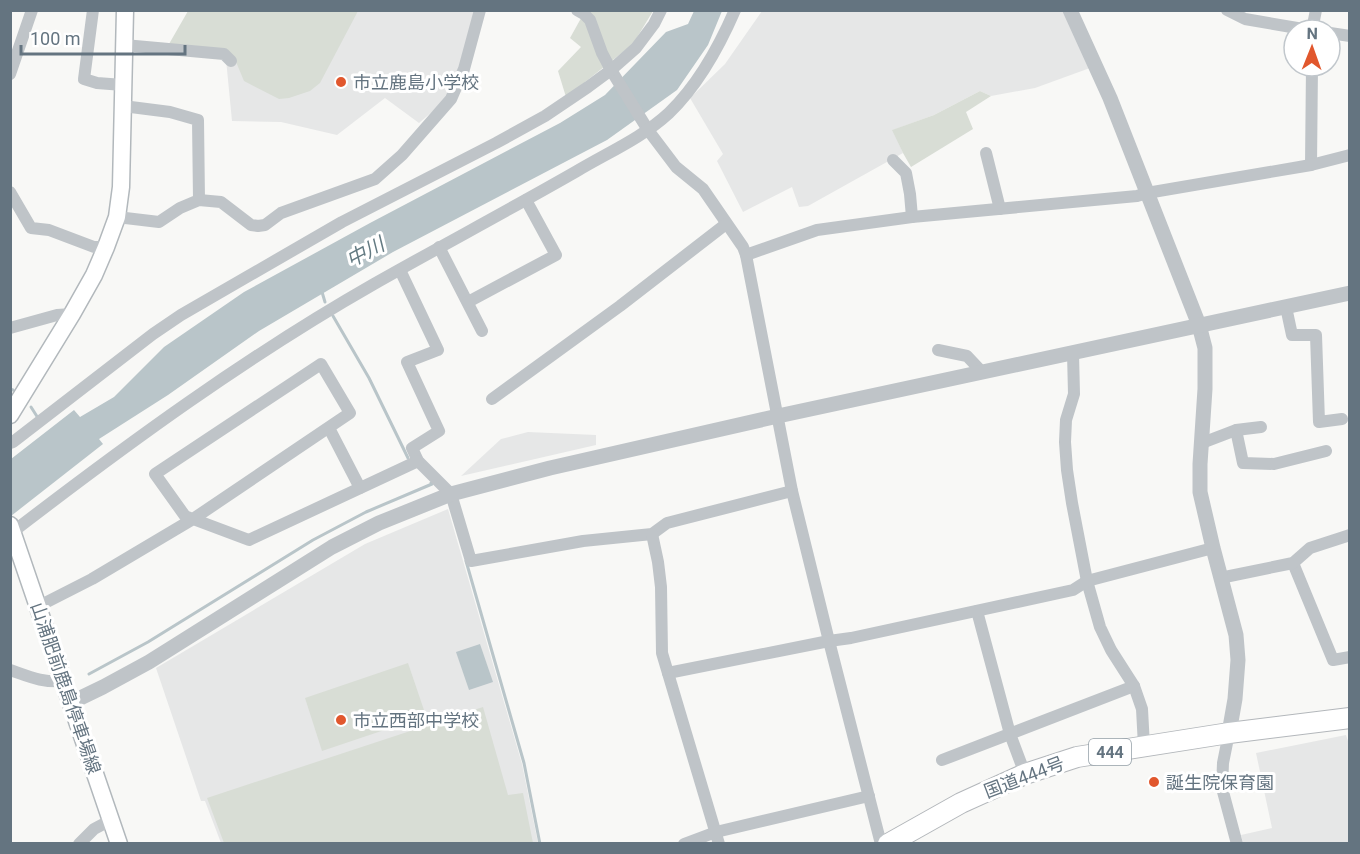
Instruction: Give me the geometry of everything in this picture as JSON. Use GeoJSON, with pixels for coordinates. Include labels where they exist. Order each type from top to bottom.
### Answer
{"type":"FeatureCollection","features":[{"type":"Feature","properties":{"kind":"highway","name":"国道444号"},"geometry":{"type":"LineString","coordinates":[[888,843],[961,802],[1025,774],[1077,758],[1229,733],[1350,718]]}},
{"type":"Feature","properties":{"kind":"main road"},"geometry":{"type":"LineString","coordinates":[[10,415],[94,275],[117,217],[121,187],[125,10]]}},
{"type":"Feature","properties":{"kind":"main road","name":"山浦肥前鹿島停車場線"},"geometry":{"type":"LineString","coordinates":[[11,530],[119,843]]}},
{"type":"Feature","properties":{"kind":"street"},"geometry":{"type":"LineString","coordinates":[[10,74],[32,10]]}},
{"type":"Feature","properties":{"kind":"street"},"geometry":{"type":"LineString","coordinates":[[93,10],[84,79],[97,83],[123,85]]}},
{"type":"Feature","properties":{"kind":"street"},"geometry":{"type":"LineString","coordinates":[[117,217],[159,222],[180,208],[199,200],[221,202],[251,225],[265,225],[281,213],[375,179],[402,155],[451,99],[464,69],[480,10]]}},
{"type":"Feature","properties":{"kind":"street"},"geometry":{"type":"LineString","coordinates":[[577,10],[590,20],[602,53],[648,130],[676,167],[703,189],[746,255],[792,491],[828,641],[881,843]]}},
{"type":"Feature","properties":{"kind":"street"},"geometry":{"type":"LineString","coordinates":[[10,443],[181,315],[342,222],[496,144],[545,116],[611,70],[636,48],[654,24],[661,10]]}},
{"type":"Feature","properties":{"kind":"street"},"geometry":{"type":"LineString","coordinates":[[11,530],[269,347],[341,303],[648,130],[689,90],[710,61],[735,10]]}},
{"type":"Feature","properties":{"kind":"street"},"geometry":{"type":"LineString","coordinates":[[1070,10],[1110,98],[1199,325],[1205,348],[1200,492],[1236,635],[1238,660],[1235,699],[1223,763],[1222,788],[1237,843]]}},
{"type":"Feature","properties":{"kind":"street"},"geometry":{"type":"LineString","coordinates":[[1227,10],[1245,19],[1282,25]]}},
{"type":"Feature","properties":{"kind":"street"},"geometry":{"type":"LineString","coordinates":[[124,45],[224,54],[231,61]]}},
{"type":"Feature","properties":{"kind":"street"},"geometry":{"type":"LineString","coordinates":[[1311,165],[1312,78]]}},
{"type":"Feature","properties":{"kind":"street"},"geometry":{"type":"LineString","coordinates":[[123,106],[170,112],[198,120],[199,200]]}},
{"type":"Feature","properties":{"kind":"street"},"geometry":{"type":"LineString","coordinates":[[986,153],[1000,209]]}},
{"type":"Feature","properties":{"kind":"street"},"geometry":{"type":"LineString","coordinates":[[746,255],[817,230],[912,218],[1137,196],[1311,165],[1350,155]]}},
{"type":"Feature","properties":{"kind":"street"},"geometry":{"type":"LineString","coordinates":[[893,160],[906,173],[912,218]]}},
{"type":"Feature","properties":{"kind":"street"},"geometry":{"type":"LineString","coordinates":[[10,192],[31,228],[49,230],[94,247],[106,247]]}},
{"type":"Feature","properties":{"kind":"street"},"geometry":{"type":"LineString","coordinates":[[468,302],[556,255],[526,200]]}},
{"type":"Feature","properties":{"kind":"street"},"geometry":{"type":"LineString","coordinates":[[492,399],[620,306],[726,224]]}},
{"type":"Feature","properties":{"kind":"street"},"geometry":{"type":"LineString","coordinates":[[439,247],[482,331]]}},
{"type":"Feature","properties":{"kind":"street"},"geometry":{"type":"LineString","coordinates":[[400,270],[438,350],[407,362],[439,431],[412,448],[418,461],[451,494],[471,561],[583,541],[652,534],[667,523],[792,491]]}},
{"type":"Feature","properties":{"kind":"street"},"geometry":{"type":"LineString","coordinates":[[72,702],[149,662],[332,547],[379,523],[451,494],[550,468],[778,416],[1350,293]]}},
{"type":"Feature","properties":{"kind":"street"},"geometry":{"type":"LineString","coordinates":[[1286,307],[1292,335],[1316,336],[1319,422],[1342,419]]}},
{"type":"Feature","properties":{"kind":"street"},"geometry":{"type":"LineString","coordinates":[[10,328],[57,315],[72,314]]}},
{"type":"Feature","properties":{"kind":"street"},"geometry":{"type":"LineString","coordinates":[[938,350],[967,356],[982,372]]}},
{"type":"Feature","properties":{"kind":"street"},"geometry":{"type":"LineString","coordinates":[[1072,352],[1074,394],[1066,420],[1067,470],[1072,503],[1087,581],[1100,627],[1111,650],[1134,686],[1142,709],[1144,746]]}},
{"type":"Feature","properties":{"kind":"street"},"geometry":{"type":"LineString","coordinates":[[39,606],[92,579],[193,519],[350,413],[321,364],[155,474],[185,516],[193,519],[249,540],[418,461]]}},
{"type":"Feature","properties":{"kind":"street"},"geometry":{"type":"LineString","coordinates":[[1202,443],[1236,430],[1261,427]]}},
{"type":"Feature","properties":{"kind":"street"},"geometry":{"type":"LineString","coordinates":[[329,428],[360,488]]}},
{"type":"Feature","properties":{"kind":"street"},"geometry":{"type":"LineString","coordinates":[[1236,430],[1243,463],[1274,464],[1326,451]]}},
{"type":"Feature","properties":{"kind":"street"},"geometry":{"type":"LineString","coordinates":[[652,534],[661,586],[662,653],[718,838]]}},
{"type":"Feature","properties":{"kind":"street"},"geometry":{"type":"LineString","coordinates":[[1220,578],[1293,563],[1310,548],[1350,535]]}},
{"type":"Feature","properties":{"kind":"street"},"geometry":{"type":"LineString","coordinates":[[668,673],[851,638],[1073,590],[1087,581],[1213,549]]}},
{"type":"Feature","properties":{"kind":"street"},"geometry":{"type":"LineString","coordinates":[[1293,563],[1333,660],[1350,657]]}},
{"type":"Feature","properties":{"kind":"street"},"geometry":{"type":"LineString","coordinates":[[977,611],[1010,734],[1025,774]]}},
{"type":"Feature","properties":{"kind":"street"},"geometry":{"type":"LineString","coordinates":[[10,670],[34,679],[52,682],[65,681]]}},
{"type":"Feature","properties":{"kind":"street"},"geometry":{"type":"LineString","coordinates":[[942,760],[1134,686]]}},
{"type":"Feature","properties":{"kind":"street"},"geometry":{"type":"LineString","coordinates":[[684,843],[718,838],[869,796]]}},
{"type":"Feature","properties":{"kind":"street"},"geometry":{"type":"LineString","coordinates":[[79,843],[94,829],[111,820]]}},
{"type":"Feature","properties":{"kind":"shaded area","name":"市立鹿島小学校"},"geometry":{"type":"Polygon","coordinates":[[[188,11],[476,11],[447,99],[419,123],[385,98],[337,135],[281,122],[232,121],[225,49],[188,11]]]}},
{"type":"Feature","properties":{"kind":"shaded area"},"geometry":{"type":"Polygon","coordinates":[[[188,11],[358,11],[320,83],[310,91],[279,99],[244,81],[234,57],[169,44],[188,11]]]}},
{"type":"Feature","properties":{"kind":"shaded area"},"geometry":{"type":"Polygon","coordinates":[[[585,11],[653,11],[633,44],[566,97],[558,71],[581,47],[570,38],[585,11]]]}},
{"type":"Feature","properties":{"kind":"shaded area"},"geometry":{"type":"Polygon","coordinates":[[[762,11],[1063,11],[1090,68],[1035,88],[991,96],[980,91],[934,115],[893,130],[903,153],[808,206],[799,207],[792,187],[743,212],[717,161],[723,154],[690,98],[725,64],[762,11]]]}},
{"type":"Feature","properties":{"kind":"shaded area"},"geometry":{"type":"Polygon","coordinates":[[[980,91],[991,96],[966,112],[973,129],[911,167],[892,130],[934,115],[980,91]]]}},
{"type":"Feature","properties":{"kind":"shaded area"},"geometry":{"type":"Polygon","coordinates":[[[528,432],[596,435],[596,445],[461,476],[501,439],[528,432]]]}},
{"type":"Feature","properties":{"kind":"shaded area","name":"市立西部中学校"},"geometry":{"type":"Polygon","coordinates":[[[448,509],[522,764],[538,843],[221,843],[205,801],[201,801],[156,668],[365,544],[448,509]]]}},
{"type":"Feature","properties":{"kind":"shaded area"},"geometry":{"type":"Polygon","coordinates":[[[408,663],[426,716],[322,751],[305,698],[408,663]]]}},
{"type":"Feature","properties":{"kind":"shaded area"},"geometry":{"type":"Polygon","coordinates":[[[483,707],[508,795],[523,793],[533,843],[224,843],[207,798],[483,707]]]}},
{"type":"Feature","properties":{"kind":"shaded area"},"geometry":{"type":"Polygon","coordinates":[[[1346,735],[1350,747],[1349,843],[1243,843],[1241,835],[1272,828],[1256,753],[1346,735]]]}},
{"type":"Feature","properties":{"kind":"water","name":"中川"},"geometry":{"type":"Polygon","coordinates":[[[694,11],[722,11],[708,45],[677,90],[607,140],[393,252],[259,331],[168,395],[99,439],[103,444],[11,516],[11,459],[74,410],[80,417],[114,397],[164,347],[244,292],[560,123],[605,95],[666,32],[688,24],[694,11]]]}},
{"type":"Feature","properties":{"kind":"water"},"geometry":{"type":"Polygon","coordinates":[[[480,644],[493,682],[469,690],[456,652],[480,644]]]}},
{"type":"Feature","properties":{"kind":"waterway"},"geometry":{"type":"LineString","coordinates":[[322,292],[325,302]]}},
{"type":"Feature","properties":{"kind":"waterway"},"geometry":{"type":"LineString","coordinates":[[333,316],[369,378],[408,458]]}},
{"type":"Feature","properties":{"kind":"waterway"},"geometry":{"type":"LineString","coordinates":[[31,407],[38,418]]}},
{"type":"Feature","properties":{"kind":"waterway"},"geometry":{"type":"LineString","coordinates":[[89,674],[148,642],[313,540],[366,512],[431,483]]}},
{"type":"Feature","properties":{"kind":"waterway"},"geometry":{"type":"LineString","coordinates":[[466,561],[524,763],[540,844]]}},
{"type":"Feature","properties":{"kind":"place","name":"市立鹿島小学校"},"geometry":{"type":"Point","coordinates":[341,82]}},
{"type":"Feature","properties":{"kind":"place","name":"市立西部中学校"},"geometry":{"type":"Point","coordinates":[341,720]}},
{"type":"Feature","properties":{"kind":"place","name":"誕生院保育園"},"geometry":{"type":"Point","coordinates":[1154,782]}}]}
